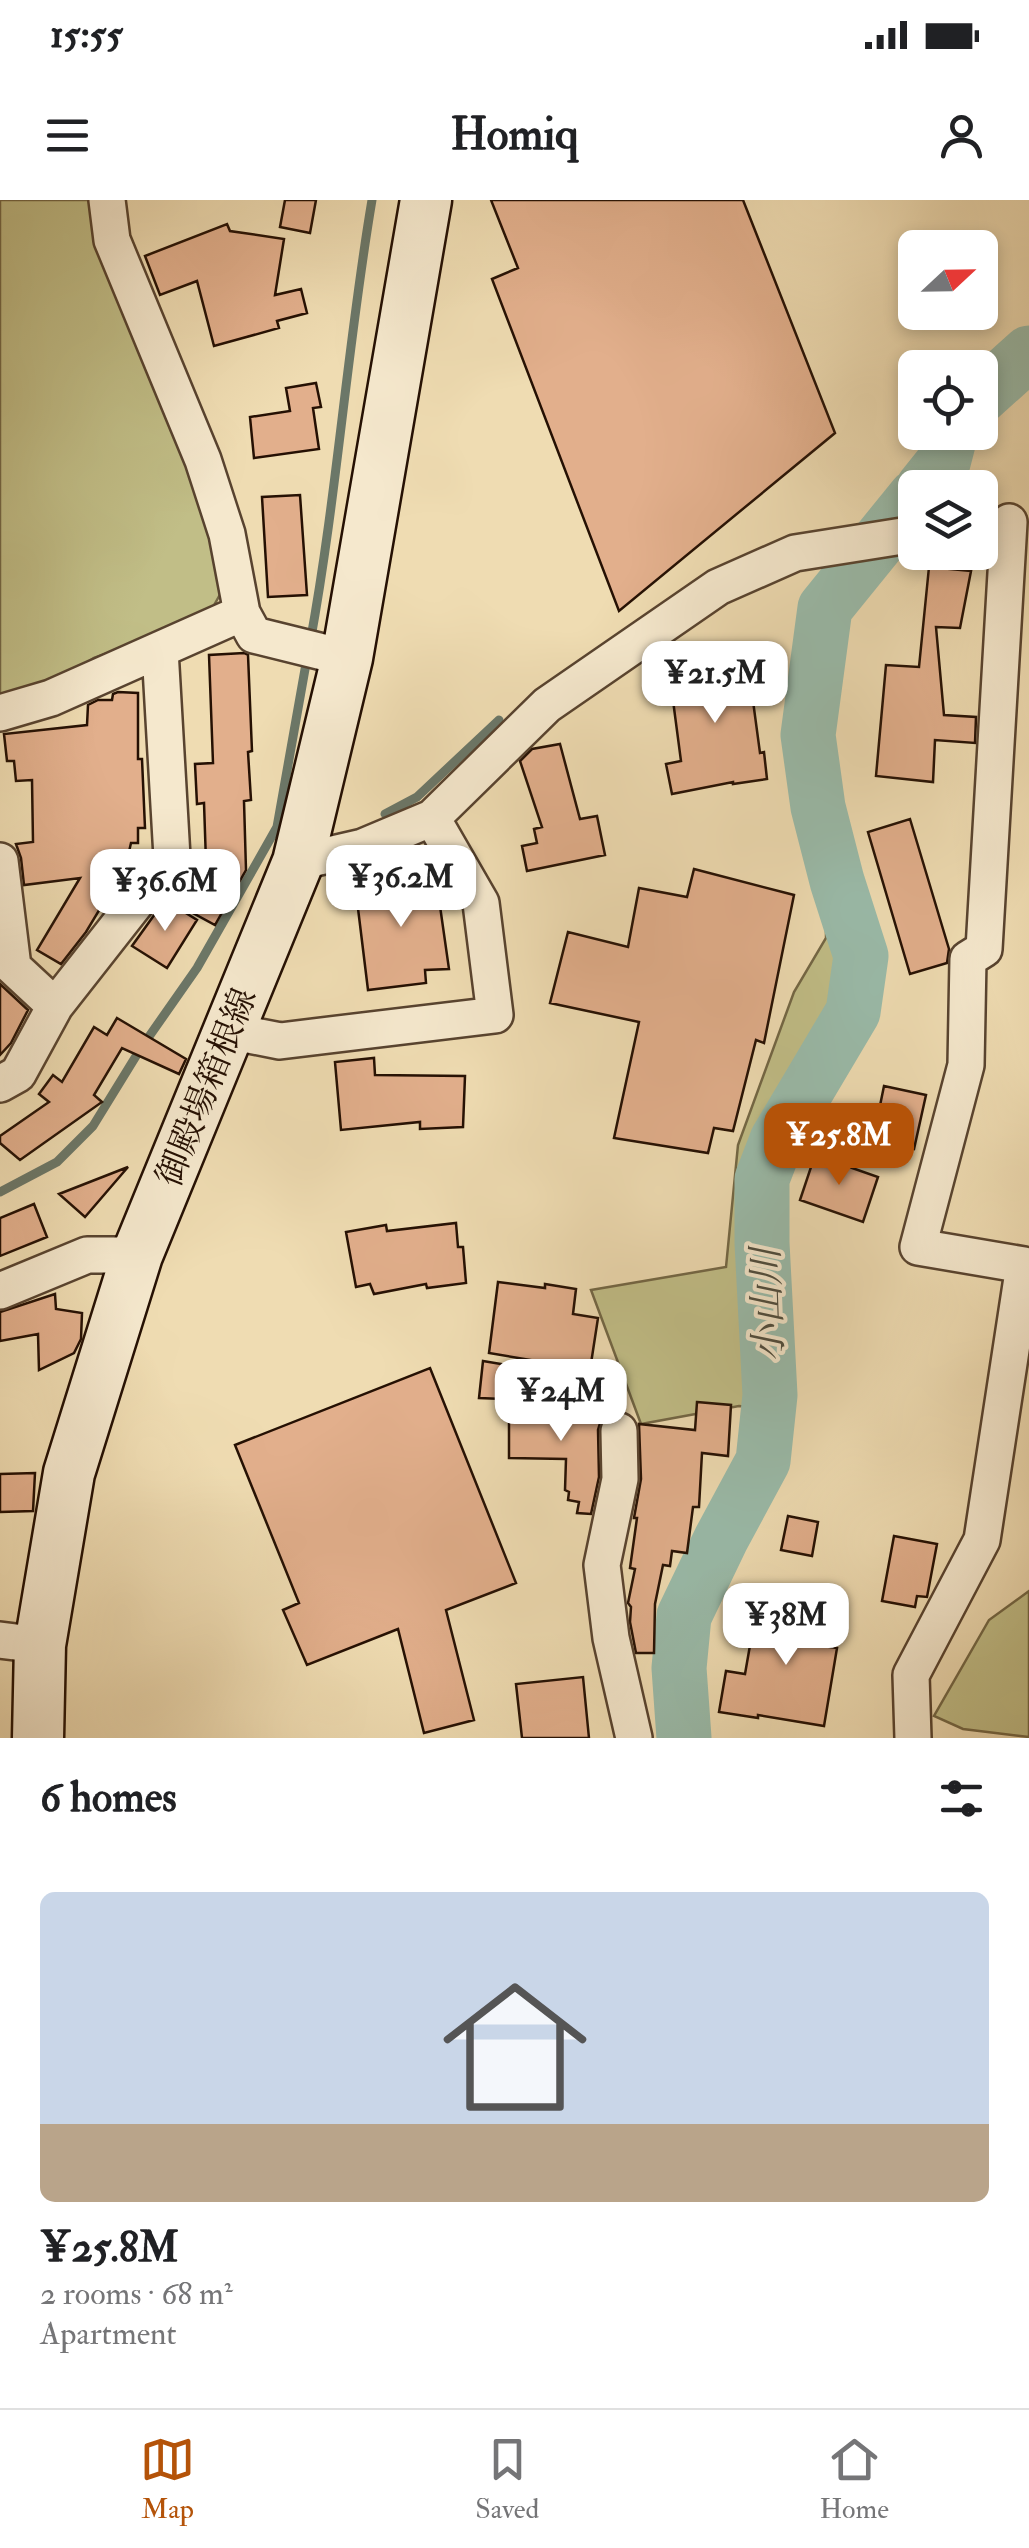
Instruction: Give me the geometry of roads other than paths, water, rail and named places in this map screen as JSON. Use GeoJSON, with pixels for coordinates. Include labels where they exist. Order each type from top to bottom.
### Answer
{"type":"FeatureCollection","features":[{"type":"Feature","properties":{"kind":"main road","name":"御殿場箱根線"},"geometry":{"type":"LineString","coordinates":[[38,1738],[20,1643],[136,1256],[298,862],[346,658],[426,200]]}},
{"type":"Feature","properties":{"kind":"street"},"geometry":{"type":"LineString","coordinates":[[107,200],[112,240],[203,460],[227,534],[242,613],[254,636],[346,658]]}},
{"type":"Feature","properties":{"kind":"street"},"geometry":{"type":"LineString","coordinates":[[913,1738],[911,1675],[982,1540],[1024,1266],[918,1247],[966,1065],[968,959],[984,949],[1006,521]]}},
{"type":"Feature","properties":{"kind":"street"},"geometry":{"type":"LineString","coordinates":[[298,862],[363,846],[432,818],[547,704],[703,598],[758,568],[794,553],[898,536]]}},
{"type":"Feature","properties":{"kind":"street"},"geometry":{"type":"LineString","coordinates":[[0,713],[51,698],[242,613]]}},
{"type":"Feature","properties":{"kind":"street"},"geometry":{"type":"LineString","coordinates":[[0,1084],[18,1074],[55,1006],[172,857],[160,650]]}},
{"type":"Feature","properties":{"kind":"street"},"geometry":{"type":"LineString","coordinates":[[229,1031],[280,1042],[495,1015],[481,902],[432,818]]}},
{"type":"Feature","properties":{"kind":"street"},"geometry":{"type":"LineString","coordinates":[[0,861],[13,966],[55,1006]]}},
{"type":"Feature","properties":{"kind":"street"},"geometry":{"type":"LineString","coordinates":[[0,1291],[87,1255],[136,1256]]}},
{"type":"Feature","properties":{"kind":"street"},"geometry":{"type":"LineString","coordinates":[[619,1431],[620,1479],[602,1565],[611,1638],[634,1738]]}},
{"type":"Feature","properties":{"kind":"waterway"},"geometry":{"type":"LineString","coordinates":[[310,643],[372,200]]}},
{"type":"Feature","properties":{"kind":"waterway","name":"小山川"},"geometry":{"type":"LineString","coordinates":[[998,381],[1029,353]]}},
{"type":"Feature","properties":{"kind":"waterway","name":"小山川"},"geometry":{"type":"LineString","coordinates":[[937,470],[946,450]]}},
{"type":"Feature","properties":{"kind":"waterway","name":"小山川"},"geometry":{"type":"LineString","coordinates":[[684,1738],[679,1668],[684,1616],[763,1461],[770,1395],[762,1179],[777,1140],[853,1012],[861,956],[818,807],[808,735],[825,608],[898,518]]}},
{"type":"Feature","properties":{"kind":"waterway"},"geometry":{"type":"LineString","coordinates":[[0,1192],[57,1162],[93,1126],[197,968],[277,827],[307,658]]}},
{"type":"Feature","properties":{"kind":"waterway"},"geometry":{"type":"LineString","coordinates":[[385,814],[417,797],[499,720]]}}]}
